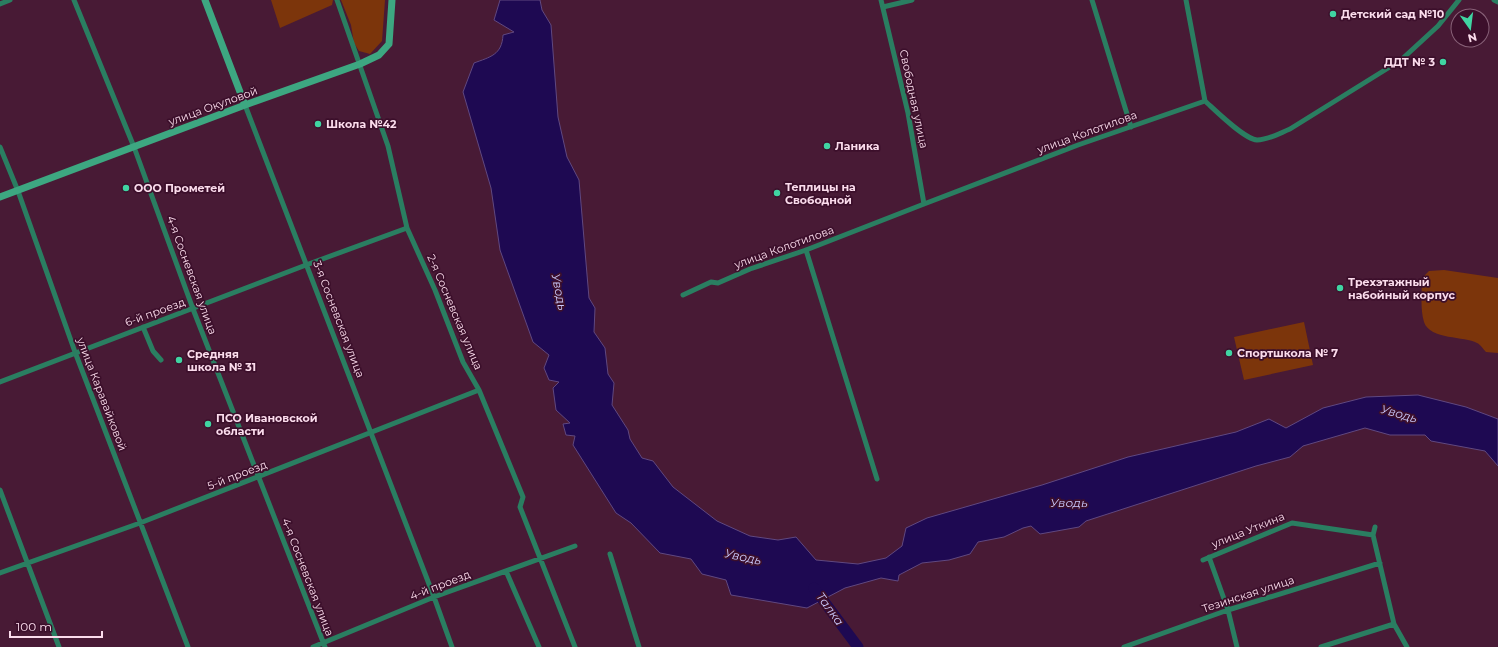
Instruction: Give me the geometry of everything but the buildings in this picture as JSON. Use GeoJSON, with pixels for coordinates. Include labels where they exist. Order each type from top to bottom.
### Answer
{"type":"FeatureCollection","features":[{"type":"Feature","properties":{"kind":"main road","name":"3-я Сосневская улица"},"geometry":{"type":"LineString","coordinates":[[205,0],[245,105]]}},
{"type":"Feature","properties":{"kind":"main road","name":"улица Окуловой"},"geometry":{"type":"LineString","coordinates":[[0,197],[245,105],[360,64],[379,55],[388,44],[392,0]]}},
{"type":"Feature","properties":{"kind":"street"},"geometry":{"type":"LineString","coordinates":[[0,4],[10,0]]}},
{"type":"Feature","properties":{"kind":"street","name":"4-я Сосневская улица"},"geometry":{"type":"LineString","coordinates":[[74,0],[134,147],[193,309],[324,645]]}},
{"type":"Feature","properties":{"kind":"street","name":"2-я Сосневская улица"},"geometry":{"type":"LineString","coordinates":[[337,0],[388,146],[408,228],[435,290],[463,362],[479,390],[523,497],[520,507],[575,647]]}},
{"type":"Feature","properties":{"kind":"street","name":"Свободная улица"},"geometry":{"type":"LineString","coordinates":[[881,0],[908,113],[924,204]]}},
{"type":"Feature","properties":{"kind":"street"},"geometry":{"type":"LineString","coordinates":[[883,7],[912,0]]}},
{"type":"Feature","properties":{"kind":"street"},"geometry":{"type":"LineString","coordinates":[[1092,0],[1132,126]]}},
{"type":"Feature","properties":{"kind":"street"},"geometry":{"type":"LineString","coordinates":[[1186,0],[1204,101],[1243,134],[1256,140],[1271,138],[1290,129],[1401,60],[1438,26],[1460,0]]}},
{"type":"Feature","properties":{"kind":"street"},"geometry":{"type":"LineString","coordinates":[[1494,0],[1498,2]]}},
{"type":"Feature","properties":{"kind":"street","name":"улица Колотилова"},"geometry":{"type":"LineString","coordinates":[[683,295],[711,282],[718,283],[750,268],[806,250],[1132,126],[1204,101]]}},
{"type":"Feature","properties":{"kind":"street","name":"3-я Сосневская улица"},"geometry":{"type":"LineString","coordinates":[[245,105],[452,647]]}},
{"type":"Feature","properties":{"kind":"street","name":"улица Каравайковой"},"geometry":{"type":"LineString","coordinates":[[0,147],[18,190],[75,352],[188,647]]}},
{"type":"Feature","properties":{"kind":"street","name":"6-й проезд"},"geometry":{"type":"LineString","coordinates":[[0,382],[75,352],[408,228]]}},
{"type":"Feature","properties":{"kind":"street"},"geometry":{"type":"LineString","coordinates":[[806,250],[877,479]]}},
{"type":"Feature","properties":{"kind":"street"},"geometry":{"type":"LineString","coordinates":[[143,327],[153,351],[161,360]]}},
{"type":"Feature","properties":{"kind":"street","name":"5-й проезд"},"geometry":{"type":"LineString","coordinates":[[0,573],[140,523],[479,390]]}},
{"type":"Feature","properties":{"kind":"street"},"geometry":{"type":"LineString","coordinates":[[0,490],[59,647]]}},
{"type":"Feature","properties":{"kind":"street","name":"улица Уткина"},"geometry":{"type":"LineString","coordinates":[[1202,560],[1292,523],[1373,535]]}},
{"type":"Feature","properties":{"kind":"street"},"geometry":{"type":"LineString","coordinates":[[1375,527],[1373,535],[1394,624],[1407,647]]}},
{"type":"Feature","properties":{"kind":"street","name":"4-й проезд"},"geometry":{"type":"LineString","coordinates":[[313,647],[324,645],[434,597],[575,546]]}},
{"type":"Feature","properties":{"kind":"street"},"geometry":{"type":"LineString","coordinates":[[610,554],[639,647]]}},
{"type":"Feature","properties":{"kind":"street"},"geometry":{"type":"LineString","coordinates":[[1209,557],[1228,610],[1237,647]]}},
{"type":"Feature","properties":{"kind":"street","name":"Тезинская улица"},"geometry":{"type":"LineString","coordinates":[[1124,647],[1228,610],[1380,563]]}},
{"type":"Feature","properties":{"kind":"street"},"geometry":{"type":"LineString","coordinates":[[506,572],[539,647]]}},
{"type":"Feature","properties":{"kind":"street"},"geometry":{"type":"LineString","coordinates":[[1321,647],[1394,624]]}},
{"type":"Feature","properties":{"kind":"shaded area"},"geometry":{"type":"Polygon","coordinates":[[[271,0],[333,0],[332,5],[280,28],[271,0]]]}},
{"type":"Feature","properties":{"kind":"shaded area"},"geometry":{"type":"Polygon","coordinates":[[[341,0],[385,0],[382,41],[370,54],[359,51],[354,43],[351,25],[341,0]]]}},
{"type":"Feature","properties":{"kind":"shaded area"},"geometry":{"type":"Polygon","coordinates":[[[1444,270],[1498,278],[1498,353],[1486,352],[1480,345],[1472,341],[1440,335],[1428,328],[1424,322],[1422,312],[1422,278],[1429,271],[1444,270]]]}},
{"type":"Feature","properties":{"kind":"shaded area"},"geometry":{"type":"Polygon","coordinates":[[[1304,322],[1313,365],[1244,380],[1234,337],[1304,322]]]}},
{"type":"Feature","properties":{"kind":"water","name":"Уводь"},"geometry":{"type":"Polygon","coordinates":[[[500,0],[540,0],[542,10],[551,25],[558,117],[567,157],[579,180],[589,298],[595,308],[594,332],[605,348],[608,374],[614,383],[612,405],[628,430],[630,439],[642,458],[653,461],[673,487],[717,521],[750,536],[778,540],[796,537],[816,560],[858,564],[886,558],[902,546],[906,528],[927,518],[1042,485],[1128,457],[1236,432],[1269,419],[1286,428],[1323,408],[1366,397],[1418,395],[1466,407],[1498,419],[1498,466],[1485,451],[1431,441],[1425,435],[1390,435],[1365,428],[1303,446],[1290,457],[1256,466],[1086,521],[1079,527],[1040,534],[1031,526],[1004,537],[978,542],[970,554],[949,560],[922,563],[899,575],[898,581],[881,578],[845,588],[807,608],[731,595],[726,580],[702,574],[691,559],[660,553],[631,523],[616,513],[573,445],[575,436],[566,435],[563,424],[570,423],[556,410],[553,388],[559,382],[549,380],[544,368],[549,355],[533,342],[500,250],[491,188],[463,92],[474,63],[490,57],[498,51],[503,35],[514,32],[494,20],[500,0]]]}},
{"type":"Feature","properties":{"kind":"waterway","name":"Талка"},"geometry":{"type":"LineString","coordinates":[[814,588],[858,647]]}},
{"type":"Feature","properties":{"kind":"place","name":"Детский сад №10"},"geometry":{"type":"Point","coordinates":[1333,14]}},
{"type":"Feature","properties":{"kind":"place","name":"ДДТ № 3"},"geometry":{"type":"Point","coordinates":[1443,62]}},
{"type":"Feature","properties":{"kind":"place","name":"Школа №42"},"geometry":{"type":"Point","coordinates":[318,124]}},
{"type":"Feature","properties":{"kind":"place","name":"Ланика"},"geometry":{"type":"Point","coordinates":[827,146]}},
{"type":"Feature","properties":{"kind":"place","name":"ООО Прометей"},"geometry":{"type":"Point","coordinates":[126,188]}},
{"type":"Feature","properties":{"kind":"place","name":"Теплицы на Свободной"},"geometry":{"type":"Point","coordinates":[777,193]}},
{"type":"Feature","properties":{"kind":"place","name":"Трехэтажный набойный корпус"},"geometry":{"type":"Point","coordinates":[1340,288]}},
{"type":"Feature","properties":{"kind":"place","name":"Спортшкола № 7"},"geometry":{"type":"Point","coordinates":[1229,353]}},
{"type":"Feature","properties":{"kind":"place","name":"Средняя школа № 31"},"geometry":{"type":"Point","coordinates":[179,360]}},
{"type":"Feature","properties":{"kind":"place","name":"ПСО Ивановской области"},"geometry":{"type":"Point","coordinates":[208,424]}}]}
